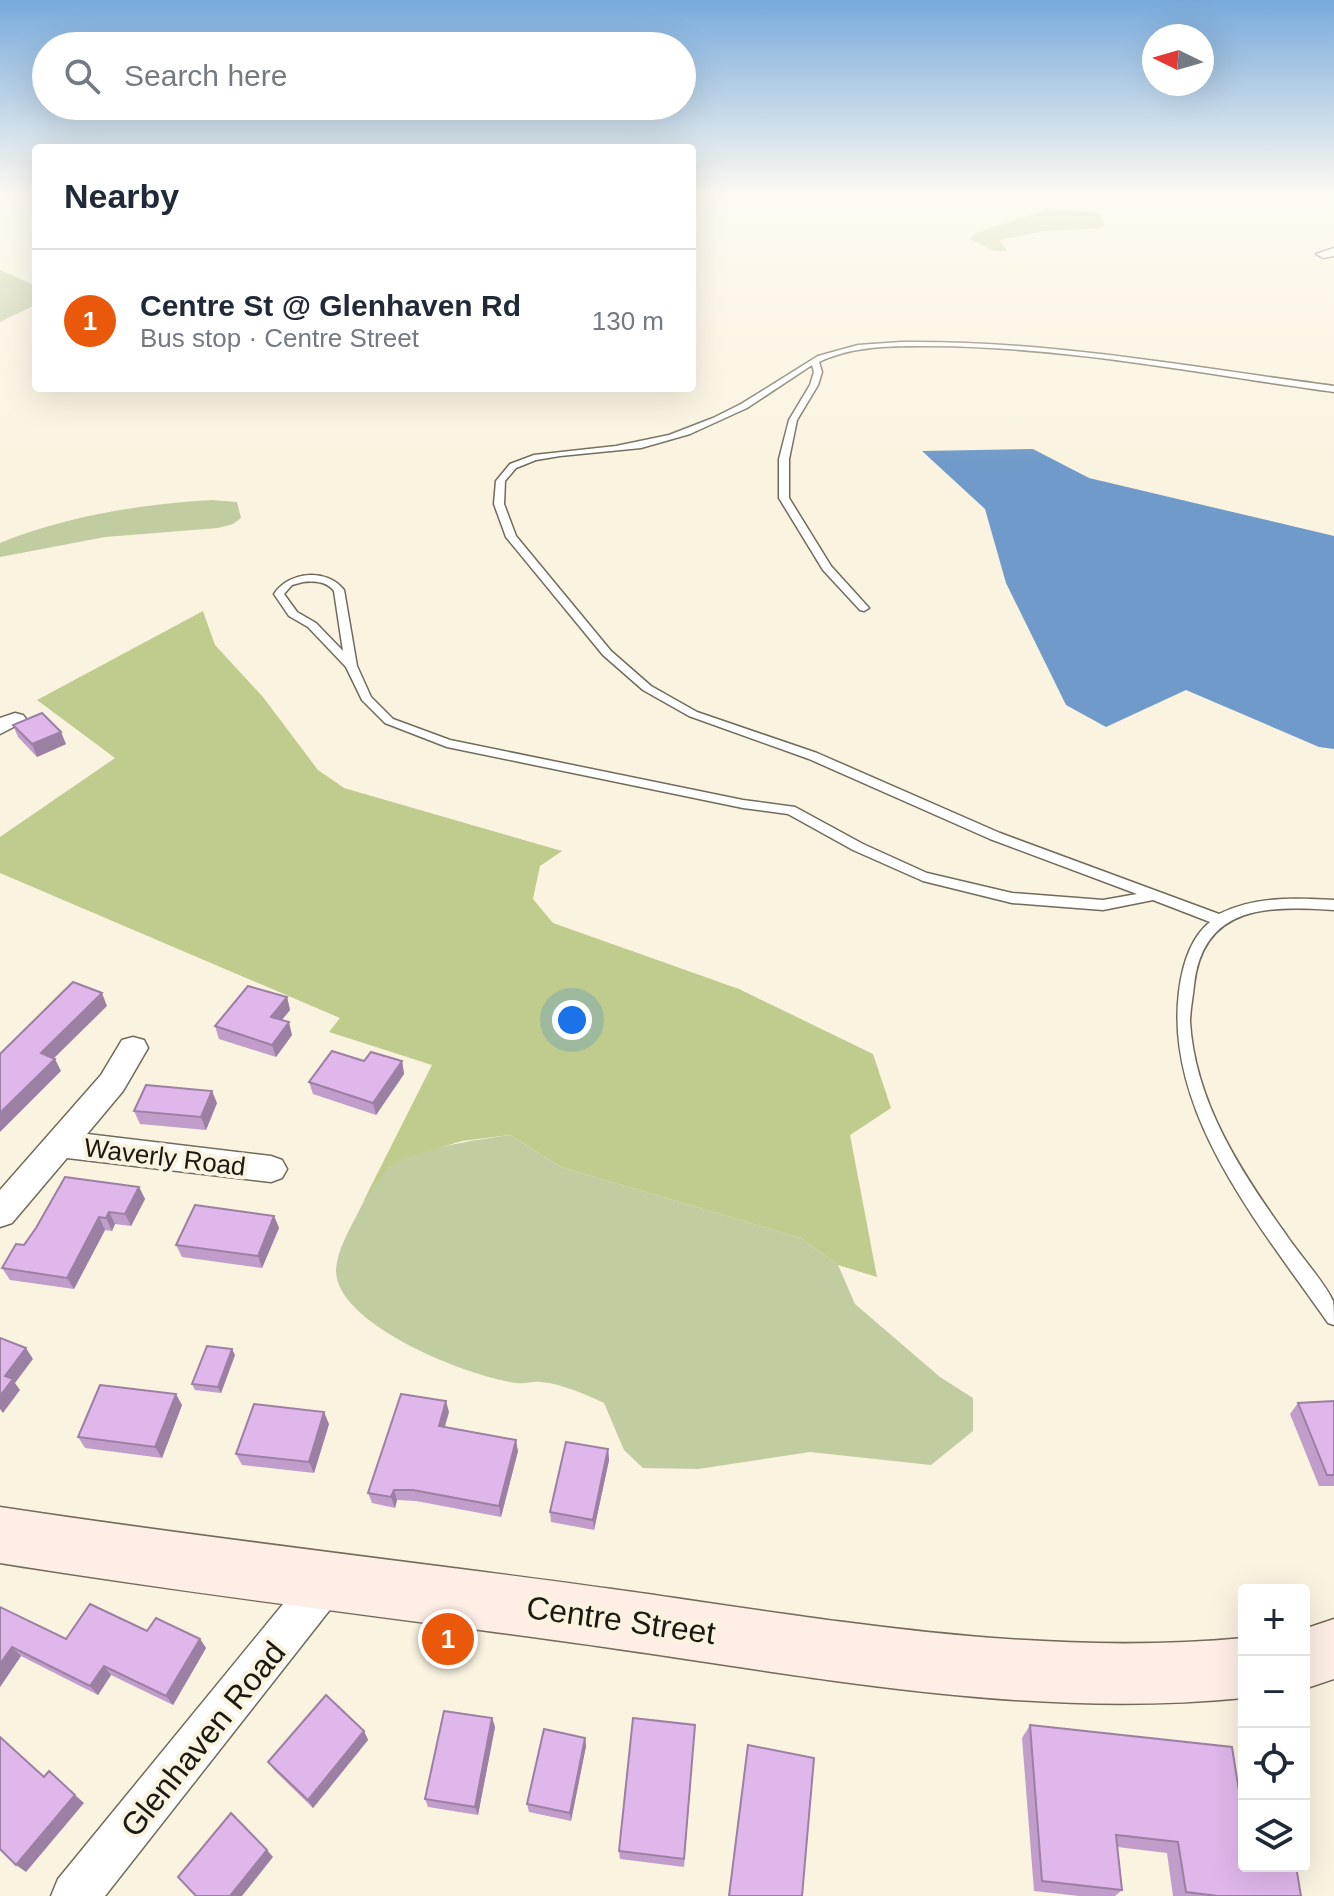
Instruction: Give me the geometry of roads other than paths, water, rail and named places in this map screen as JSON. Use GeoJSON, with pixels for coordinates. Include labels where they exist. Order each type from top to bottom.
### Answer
{"type":"FeatureCollection","features":[{"type":"Feature","properties":{"kind":"main road","name":"Centre Street"},"geometry":{"type":"LineString","coordinates":[[0,1535],[179,1563],[329,1579],[927,1663],[1023,1670],[1194,1674],[1238,1669]]}},
{"type":"Feature","properties":{"kind":"main road"},"geometry":{"type":"LineString","coordinates":[[1310,1657],[1334,1649]]}},
{"type":"Feature","properties":{"kind":"street"},"geometry":{"type":"LineString","coordinates":[[0,1213],[112,1083],[133,1048]]}},
{"type":"Feature","properties":{"kind":"street","name":"Waverly Road"},"geometry":{"type":"LineString","coordinates":[[60,1144],[271,1169]]}},
{"type":"Feature","properties":{"kind":"street","name":"Glenhaven Road"},"geometry":{"type":"LineString","coordinates":[[75,1896],[298,1622],[329,1579]]}},
{"type":"Feature","properties":{"kind":"lane"},"geometry":{"type":"LineString","coordinates":[[1220,920],[995,836],[813,756],[682,708],[647,688],[607,653],[511,537],[497,500],[502,475],[514,462],[533,457],[638,446],[689,432],[728,415],[829,354],[867,347],[1013,346],[1147,359],[1334,389]]}},
{"type":"Feature","properties":{"kind":"lane"},"geometry":{"type":"LineString","coordinates":[[815,362],[818,372],[814,385],[793,420],[784,459],[784,498],[827,568],[864,608]]}},
{"type":"Feature","properties":{"kind":"lane"},"geometry":{"type":"LineString","coordinates":[[351,666],[312,625],[283,603],[279,594],[282,587],[297,579],[313,578],[333,583],[339,590],[351,666],[366,698],[389,721],[447,743],[743,804],[791,810],[858,847],[923,877],[1012,898],[1103,905],[1155,895]]}},
{"type":"Feature","properties":{"kind":"lane"},"geometry":{"type":"LineString","coordinates":[[1334,905],[1251,905],[1220,920],[1200,938],[1182,995],[1184,1044],[1202,1108],[1243,1184],[1334,1317]]}},
{"type":"Feature","properties":{"kind":"water"},"geometry":{"type":"Polygon","coordinates":[[[1033,449],[1089,478],[1334,536],[1334,749],[1319,747],[1186,690],[1106,727],[1066,705],[1006,583],[985,509],[922,451],[1033,449]]]}},
{"type":"Feature","properties":{"kind":"place","name":"Centre St @ Glenhaven Rd"},"geometry":{"type":"Point","coordinates":[448,1639]}}]}
